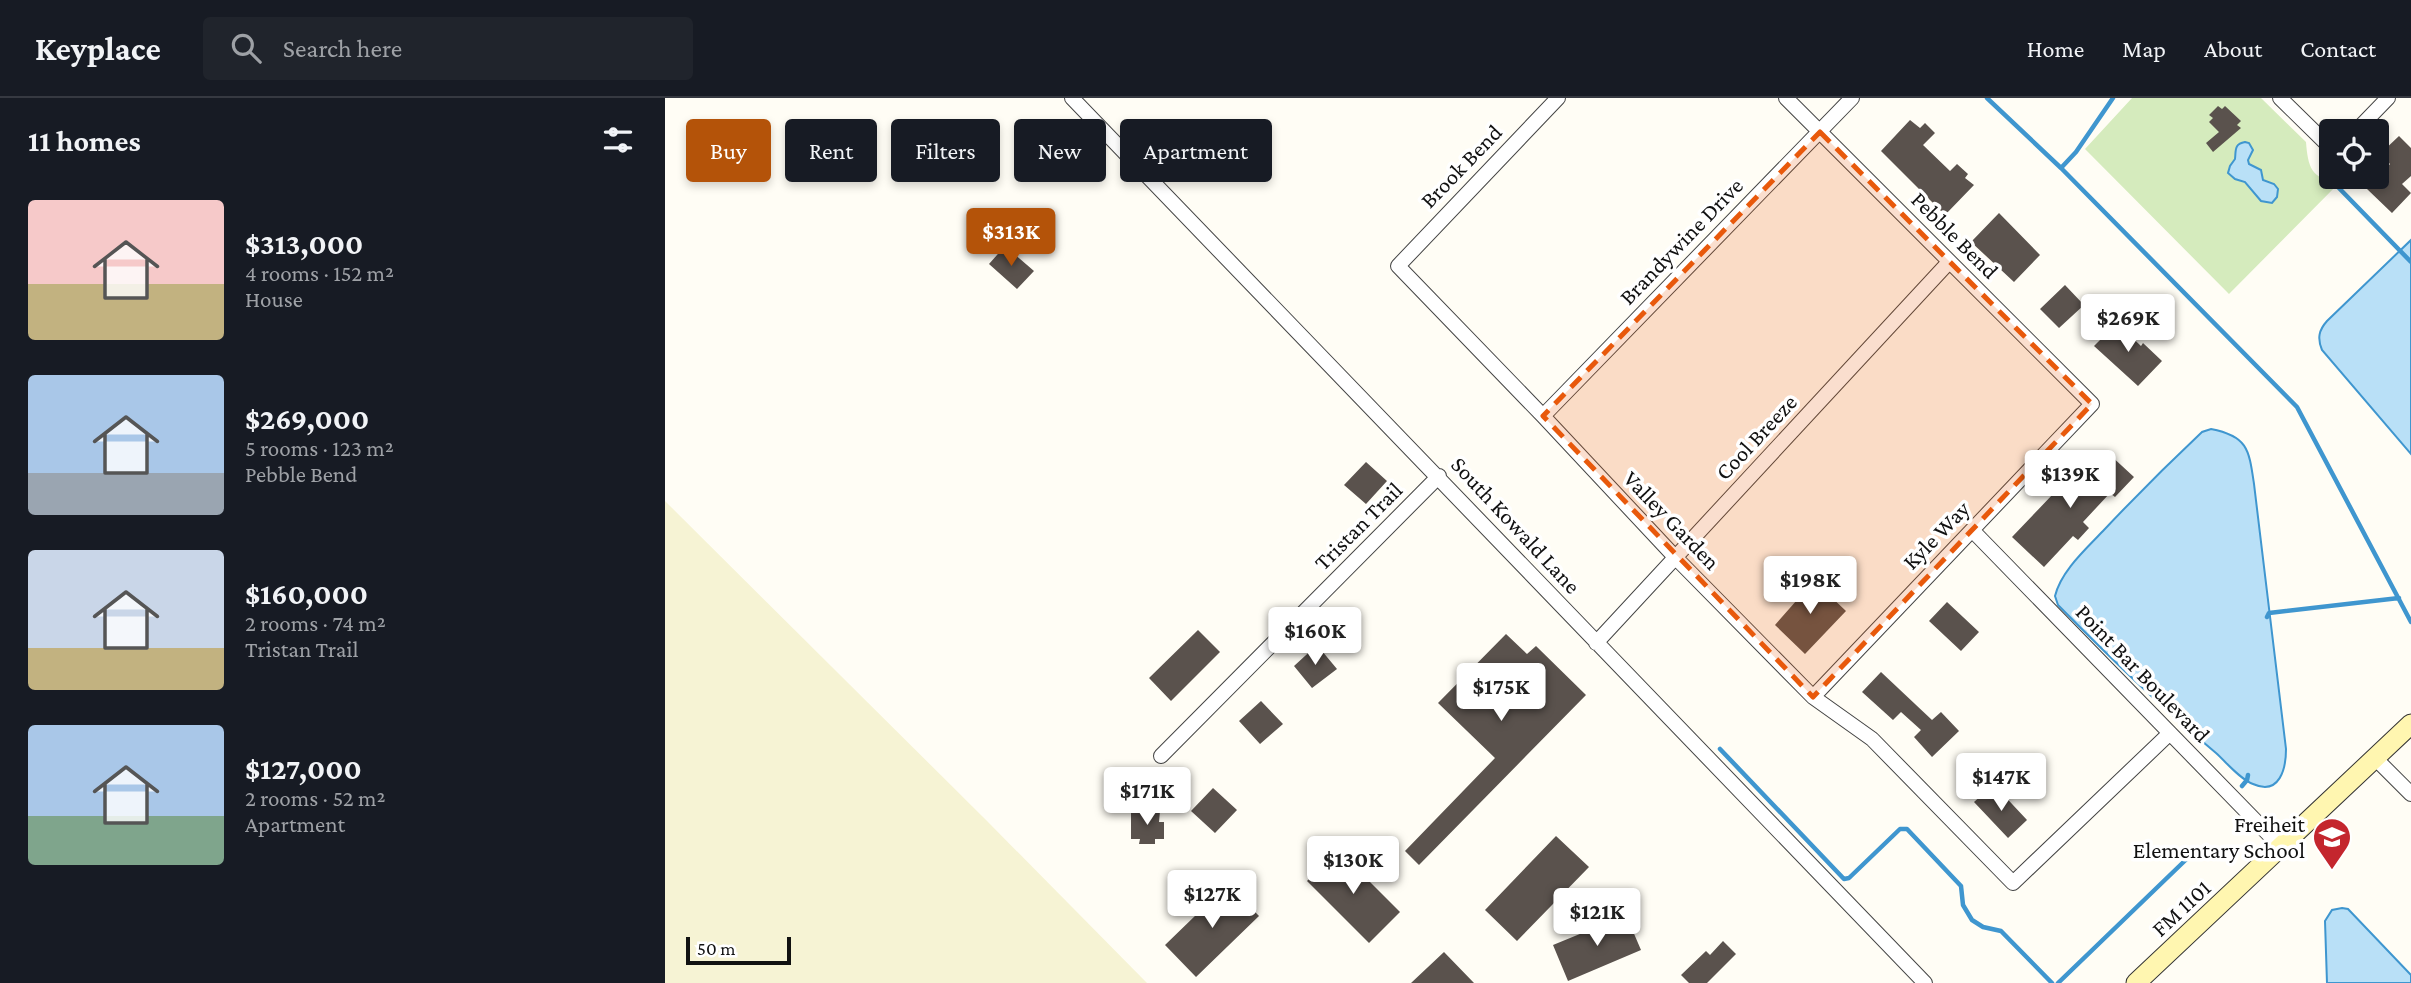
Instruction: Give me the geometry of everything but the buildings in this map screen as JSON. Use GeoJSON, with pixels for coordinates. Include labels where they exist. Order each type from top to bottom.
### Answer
{"type":"FeatureCollection","features":[{"type":"Feature","properties":{"kind":"main road","name":"FM 1101"},"geometry":{"type":"LineString","coordinates":[[2136,983],[2411,724]]}},
{"type":"Feature","properties":{"kind":"street","name":"South Kowald Lane"},"geometry":{"type":"LineString","coordinates":[[1072,98],[1926,983]]}},
{"type":"Feature","properties":{"kind":"street","name":"Brook Bend"},"geometry":{"type":"LineString","coordinates":[[1398,267],[1559,98]]}},
{"type":"Feature","properties":{"kind":"street","name":"Pebble Bend"},"geometry":{"type":"LineString","coordinates":[[1786,98],[2092,404]]}},
{"type":"Feature","properties":{"kind":"street","name":"Brandywine Drive"},"geometry":{"type":"LineString","coordinates":[[1543,416],[1852,98]]}},
{"type":"Feature","properties":{"kind":"street"},"geometry":{"type":"LineString","coordinates":[[2280,98],[2319,136]]}},
{"type":"Feature","properties":{"kind":"street"},"geometry":{"type":"LineString","coordinates":[[2368,119],[2388,98]]}},
{"type":"Feature","properties":{"kind":"street","name":"Cool Breeze"},"geometry":{"type":"LineString","coordinates":[[1596,643],[1949,261]]}},
{"type":"Feature","properties":{"kind":"street","name":"Valley Garden"},"geometry":{"type":"LineString","coordinates":[[1398,267],[1675,557],[1813,696],[1872,739],[2013,883],[2170,733]]}},
{"type":"Feature","properties":{"kind":"street","name":"Kyle Way"},"geometry":{"type":"LineString","coordinates":[[1813,696],[2092,404]]}},
{"type":"Feature","properties":{"kind":"street","name":"Tristan Trail"},"geometry":{"type":"LineString","coordinates":[[1161,756],[1439,476]]}},
{"type":"Feature","properties":{"kind":"street","name":"Point Bar Boulevard"},"geometry":{"type":"LineString","coordinates":[[1972,530],[2282,848]]}},
{"type":"Feature","properties":{"kind":"street"},"geometry":{"type":"LineString","coordinates":[[2376,758],[2411,794]]}},
{"type":"Feature","properties":{"kind":"highlighted area"},"geometry":{"type":"Polygon","coordinates":[[[1820,132],[2092,404],[1813,697],[1543,416],[1820,132]]]}},
{"type":"Feature","properties":{"kind":"shaded area"},"geometry":{"type":"Polygon","coordinates":[[[665,501],[986,820],[1147,983],[665,983],[665,501]]]}},
{"type":"Feature","properties":{"kind":"green space"},"geometry":{"type":"Polygon","coordinates":[[[2132,98],[2261,98],[2306,142],[2310,166],[2319,176],[2319,189],[2333,189],[2229,294],[2085,149],[2132,98]]]}},
{"type":"Feature","properties":{"kind":"water"},"geometry":{"type":"Polygon","coordinates":[[[2249,143],[2253,150],[2249,164],[2261,170],[2263,180],[2274,184],[2278,189],[2277,197],[2272,203],[2261,201],[2245,182],[2228,173],[2235,159],[2237,146],[2249,143]]]}},
{"type":"Feature","properties":{"kind":"water"},"geometry":{"type":"Polygon","coordinates":[[[2411,240],[2411,454],[2322,350],[2319,338],[2327,321],[2411,240]]]}},
{"type":"Feature","properties":{"kind":"water"},"geometry":{"type":"Polygon","coordinates":[[[2211,429],[2233,436],[2245,446],[2252,472],[2286,749],[2283,772],[2270,786],[2253,784],[2238,775],[2115,662],[2058,605],[2055,596],[2068,569],[2082,553],[2189,444],[2202,432],[2211,429]]]}},
{"type":"Feature","properties":{"kind":"water"},"geometry":{"type":"Polygon","coordinates":[[[2348,909],[2411,975],[2411,983],[2327,983],[2325,921],[2332,910],[2348,909]]]}},
{"type":"Feature","properties":{"kind":"waterway"},"geometry":{"type":"LineString","coordinates":[[1987,98],[2061,168],[2297,407],[2411,622]]}},
{"type":"Feature","properties":{"kind":"waterway"},"geometry":{"type":"LineString","coordinates":[[2061,168],[2076,152],[2113,98]]}},
{"type":"Feature","properties":{"kind":"waterway"},"geometry":{"type":"LineString","coordinates":[[2340,189],[2411,262]]}},
{"type":"Feature","properties":{"kind":"waterway"},"geometry":{"type":"LineString","coordinates":[[2267,617],[2269,613],[2399,598]]}},
{"type":"Feature","properties":{"kind":"waterway"},"geometry":{"type":"LineString","coordinates":[[1720,749],[1844,879],[1849,878],[1900,829],[1907,829],[1961,886],[1963,905],[1972,920],[1983,927],[2001,931],[2052,983]]}},
{"type":"Feature","properties":{"kind":"waterway"},"geometry":{"type":"LineString","coordinates":[[2242,786],[2248,775]]}},
{"type":"Feature","properties":{"kind":"waterway"},"geometry":{"type":"LineString","coordinates":[[2058,983],[2197,849]]}},
{"type":"Feature","properties":{"kind":"place","name":"Freiheit Elementary School"},"geometry":{"type":"Point","coordinates":[2332,871]}}]}
